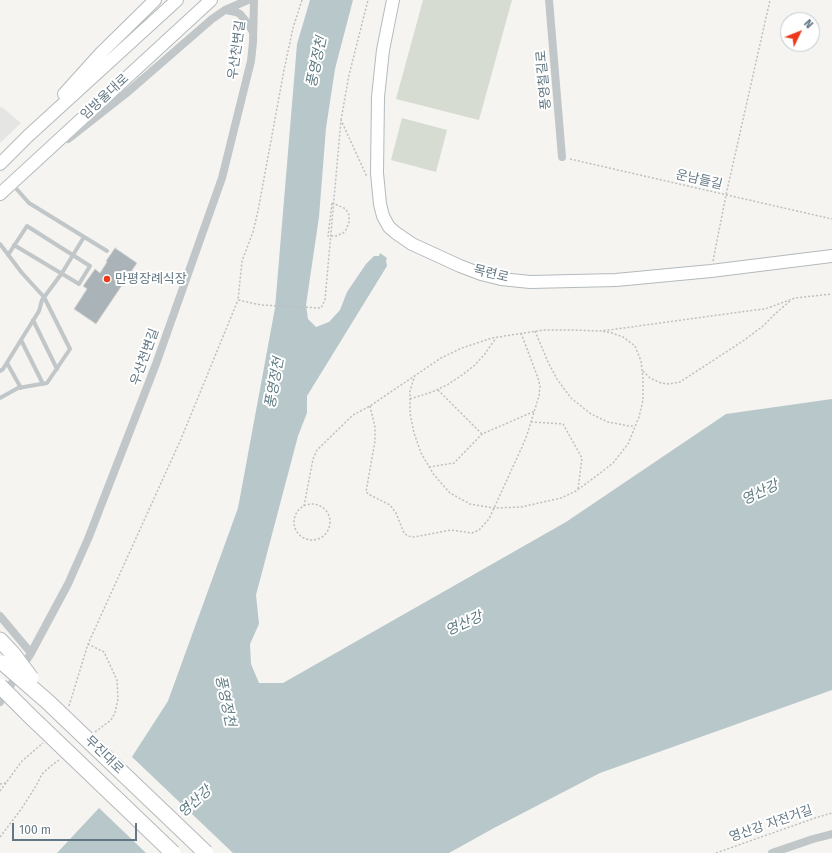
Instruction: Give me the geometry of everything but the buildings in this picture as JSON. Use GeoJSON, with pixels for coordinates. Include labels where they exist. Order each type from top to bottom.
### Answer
{"type":"FeatureCollection","features":[{"type":"Feature","properties":{"kind":"highway","name":"무진대로"},"geometry":{"type":"LineString","coordinates":[[0,640],[5,659],[206,853]]}},
{"type":"Feature","properties":{"kind":"highway","name":"무진대로"},"geometry":{"type":"LineString","coordinates":[[0,686],[29,716],[173,853]]}},
{"type":"Feature","properties":{"kind":"highway"},"geometry":{"type":"LineString","coordinates":[[0,696],[29,716]]}},
{"type":"Feature","properties":{"kind":"main road"},"geometry":{"type":"LineString","coordinates":[[28,136],[50,109],[101,53],[155,0]]}},
{"type":"Feature","properties":{"kind":"main road","name":"임방울대로"},"geometry":{"type":"LineString","coordinates":[[0,163],[177,0]]}},
{"type":"Feature","properties":{"kind":"main road","name":"임방울대로"},"geometry":{"type":"LineString","coordinates":[[0,194],[211,0]]}},
{"type":"Feature","properties":{"kind":"main road","name":"목련로"},"geometry":{"type":"LineString","coordinates":[[393,0],[383,50],[378,97],[377,173],[380,204],[383,216],[389,227],[412,244],[481,274],[502,279],[530,282],[616,280],[712,271],[832,256]]}},
{"type":"Feature","properties":{"kind":"street"},"geometry":{"type":"LineString","coordinates":[[14,181],[129,91],[212,18],[248,0]]}},
{"type":"Feature","properties":{"kind":"street","name":"우산천변길"},"geometry":{"type":"LineString","coordinates":[[0,702],[31,653],[71,577],[159,356],[222,178],[251,61],[254,34],[254,0]]}},
{"type":"Feature","properties":{"kind":"street","name":"풍영철길로"},"geometry":{"type":"LineString","coordinates":[[549,0],[562,157]]}},
{"type":"Feature","properties":{"kind":"street"},"geometry":{"type":"LineString","coordinates":[[226,10],[240,14],[254,34]]}},
{"type":"Feature","properties":{"kind":"street"},"geometry":{"type":"LineString","coordinates":[[0,616],[31,653]]}},
{"type":"Feature","properties":{"kind":"street"},"geometry":{"type":"LineString","coordinates":[[772,853],[832,834]]}},
{"type":"Feature","properties":{"kind":"lane"},"geometry":{"type":"LineString","coordinates":[[14,181],[29,203],[107,251]]}},
{"type":"Feature","properties":{"kind":"lane"},"geometry":{"type":"LineString","coordinates":[[8,254],[14,245],[27,226],[90,266],[79,284],[14,245]]}},
{"type":"Feature","properties":{"kind":"lane"},"geometry":{"type":"LineString","coordinates":[[0,371],[7,363],[40,311],[42,300],[62,273],[84,237]]}},
{"type":"Feature","properties":{"kind":"lane"},"geometry":{"type":"LineString","coordinates":[[0,244],[22,273],[44,297],[70,349],[47,383],[18,388],[0,398]]}},
{"type":"Feature","properties":{"kind":"lane"},"geometry":{"type":"LineString","coordinates":[[33,320],[57,369]]}},
{"type":"Feature","properties":{"kind":"lane"},"geometry":{"type":"LineString","coordinates":[[21,340],[42,384]]}},
{"type":"Feature","properties":{"kind":"lane"},"geometry":{"type":"LineString","coordinates":[[7,363],[21,388]]}},
{"type":"Feature","properties":{"kind":"path"},"geometry":{"type":"LineString","coordinates":[[68,711],[88,644],[181,438],[238,300],[242,261],[253,232],[258,211],[284,70],[293,28],[302,0]]}},
{"type":"Feature","properties":{"kind":"path"},"geometry":{"type":"LineString","coordinates":[[238,300],[260,305],[318,309],[321,308],[325,300],[341,120],[368,0]]}},
{"type":"Feature","properties":{"kind":"path"},"geometry":{"type":"LineString","coordinates":[[712,271],[726,196],[770,0]]}},
{"type":"Feature","properties":{"kind":"path"},"geometry":{"type":"LineString","coordinates":[[341,120],[367,176]]}},
{"type":"Feature","properties":{"kind":"path","name":"운남들길"},"geometry":{"type":"LineString","coordinates":[[562,157],[726,196],[832,219]]}},
{"type":"Feature","properties":{"kind":"path"},"geometry":{"type":"LineString","coordinates":[[331,236],[336,236],[343,233],[349,222],[347,211],[344,208],[334,204]]}},
{"type":"Feature","properties":{"kind":"path"},"geometry":{"type":"LineString","coordinates":[[304,506],[309,504],[320,505],[329,514],[330,527],[323,537],[311,540],[300,535],[294,519],[299,509],[304,506],[313,459],[317,450],[353,415],[370,406],[432,363],[450,353],[496,337],[521,333],[544,330],[599,330],[760,310],[793,299],[832,294]]}},
{"type":"Feature","properties":{"kind":"path"},"geometry":{"type":"LineString","coordinates":[[642,371],[650,378],[661,383],[669,384],[680,382],[743,341],[763,326],[774,314],[793,299]]}},
{"type":"Feature","properties":{"kind":"path"},"geometry":{"type":"LineString","coordinates":[[416,375],[410,391],[410,412],[414,433],[421,453],[429,467],[450,493],[470,504],[494,508],[528,506],[561,498],[578,489],[613,463],[628,444],[639,417],[644,379],[641,361],[635,346],[623,337],[599,330]]}},
{"type":"Feature","properties":{"kind":"path"},"geometry":{"type":"LineString","coordinates":[[535,331],[557,379],[571,398],[591,414],[608,422],[635,426]]}},
{"type":"Feature","properties":{"kind":"path"},"geometry":{"type":"LineString","coordinates":[[370,406],[375,427],[375,441],[366,492],[390,505],[396,513],[404,533],[408,536],[414,537],[451,530],[472,533],[479,530],[489,519],[522,447],[540,396],[540,386],[521,333]]}},
{"type":"Feature","properties":{"kind":"path"},"geometry":{"type":"LineString","coordinates":[[410,399],[420,397],[447,386],[475,365],[496,337]]}},
{"type":"Feature","properties":{"kind":"path"},"geometry":{"type":"LineString","coordinates":[[438,390],[482,434]]}},
{"type":"Feature","properties":{"kind":"path"},"geometry":{"type":"LineString","coordinates":[[429,467],[454,463],[482,434],[535,411]]}},
{"type":"Feature","properties":{"kind":"path"},"geometry":{"type":"LineString","coordinates":[[531,422],[563,424],[582,458],[578,489]]}},
{"type":"Feature","properties":{"kind":"path"},"geometry":{"type":"LineString","coordinates":[[0,791],[22,761],[47,740]]}},
{"type":"Feature","properties":{"kind":"path"},"geometry":{"type":"LineString","coordinates":[[0,784],[6,783]]}},
{"type":"Feature","properties":{"kind":"path","name":"영산강 자전거길"},"geometry":{"type":"LineString","coordinates":[[716,853],[832,813]]}},
{"type":"Feature","properties":{"kind":"shaded area"},"geometry":{"type":"Polygon","coordinates":[[[423,0],[512,0],[479,120],[396,99],[423,0]]]}},
{"type":"Feature","properties":{"kind":"shaded area"},"geometry":{"type":"Polygon","coordinates":[[[0,107],[21,123],[0,143],[0,107]]]}},
{"type":"Feature","properties":{"kind":"shaded area"},"geometry":{"type":"Polygon","coordinates":[[[402,118],[447,130],[436,172],[391,160],[402,118]]]}},
{"type":"Feature","properties":{"kind":"water"},"geometry":{"type":"Polygon","coordinates":[[[310,0],[353,0],[335,69],[326,128],[319,217],[306,305],[308,319],[316,327],[329,322],[340,310],[347,292],[366,264],[374,256],[379,256],[380,253],[387,258],[387,266],[307,396],[307,413],[298,436],[256,595],[259,624],[250,644],[251,664],[259,683],[283,683],[566,522],[726,414],[832,399],[832,690],[600,773],[449,853],[57,853],[99,808],[168,701],[238,508],[275,308],[297,44],[310,0]]]}},
{"type":"Feature","properties":{"kind":"pier"},"geometry":{"type":"Polygon","coordinates":[[[130,755],[233,853],[146,853],[97,806],[130,755]]]}},
{"type":"Feature","properties":{"kind":"place","name":"만평장례식장"},"geometry":{"type":"Point","coordinates":[107,279]}},
{"type":"Feature","properties":{"kind":"water label","name":"풍영정천"},"geometry":{"type":"Point","coordinates":[317,62]}},
{"type":"Feature","properties":{"kind":"water label","name":"풍영정천"},"geometry":{"type":"Point","coordinates":[275,383]}},
{"type":"Feature","properties":{"kind":"water label","name":"영산강"},"geometry":{"type":"Point","coordinates":[760,493]}},
{"type":"Feature","properties":{"kind":"water label","name":"영산강"},"geometry":{"type":"Point","coordinates":[464,624]}},
{"type":"Feature","properties":{"kind":"water label","name":"풍영정천"},"geometry":{"type":"Point","coordinates":[225,701]}},
{"type":"Feature","properties":{"kind":"water label","name":"영산강"},"geometry":{"type":"Point","coordinates":[195,802]}}]}
